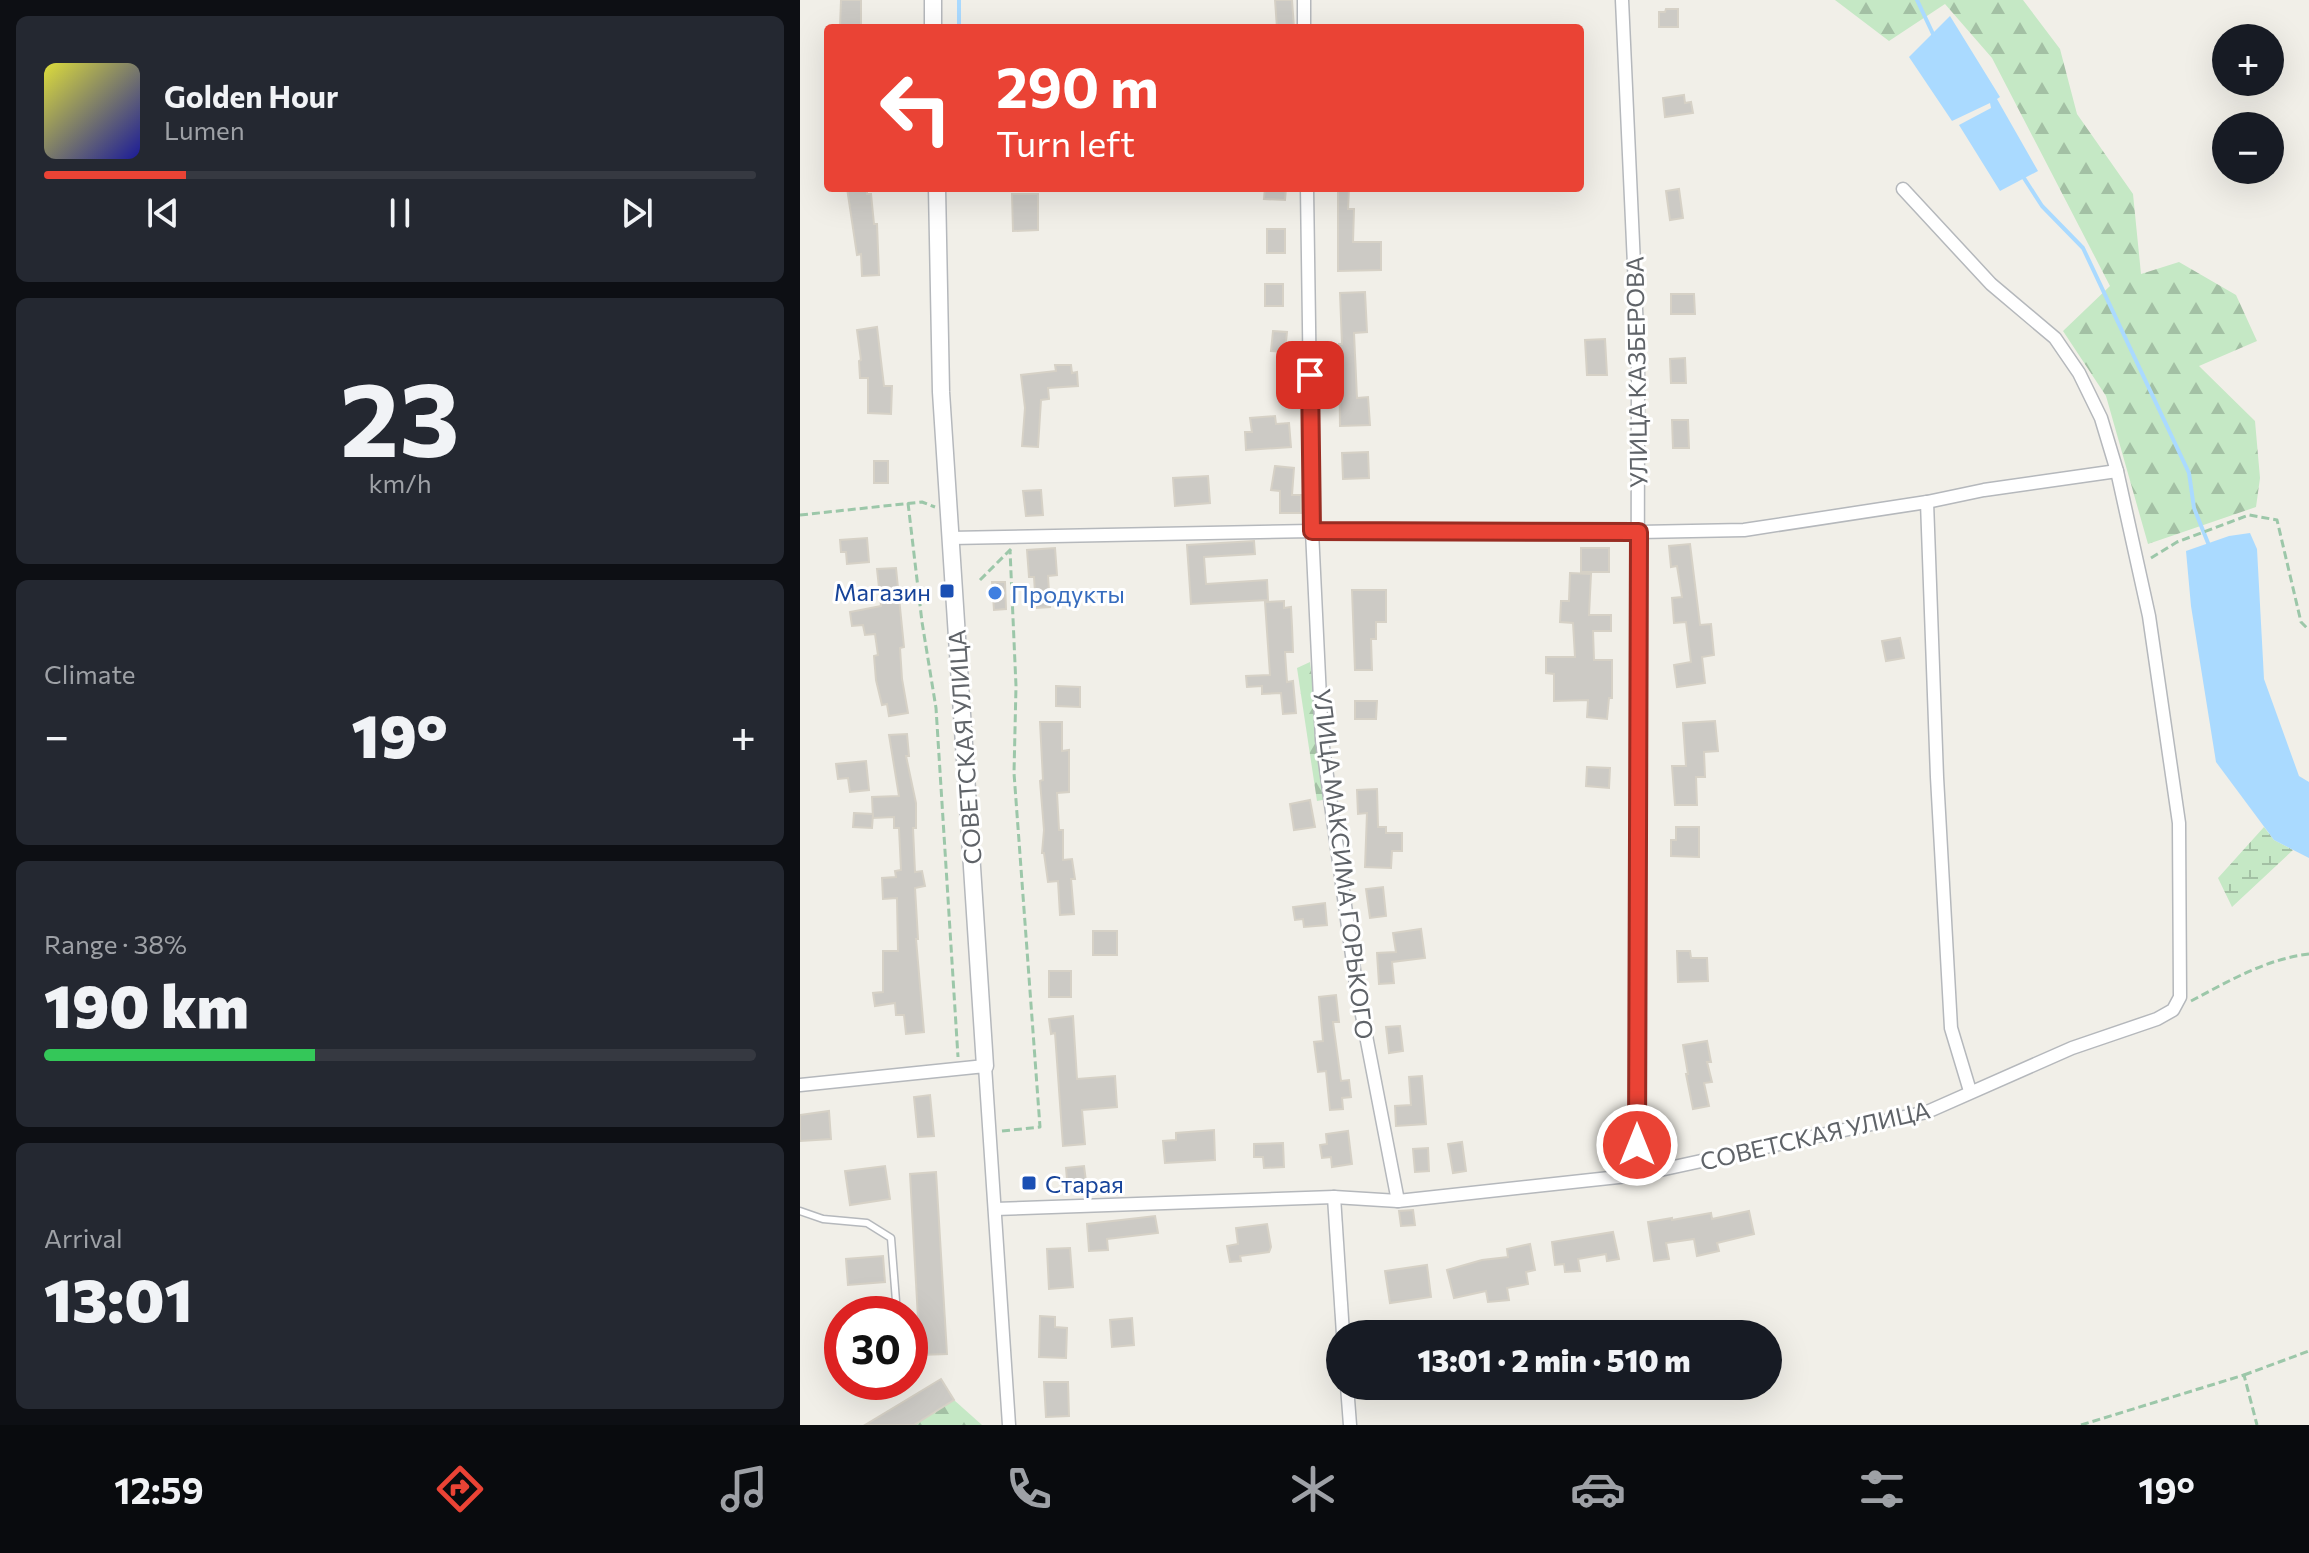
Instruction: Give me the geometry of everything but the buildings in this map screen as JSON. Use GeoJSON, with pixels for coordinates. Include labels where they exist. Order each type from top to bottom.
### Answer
{"type":"FeatureCollection","features":[{"type":"Feature","properties":{"kind":"street"},"geometry":{"type":"LineString","coordinates":[[933,0],[933,24]]}},
{"type":"Feature","properties":{"kind":"street"},"geometry":{"type":"LineString","coordinates":[[1304,0],[1304,24]]}},
{"type":"Feature","properties":{"kind":"street","name":"УЛИЦА КАЗБЕРОВА"},"geometry":{"type":"LineString","coordinates":[[1622,0],[1638,353],[1637,1175]]}},
{"type":"Feature","properties":{"kind":"street"},"geometry":{"type":"LineString","coordinates":[[1903,189],[1991,284],[2055,338],[2079,373],[2101,418],[2117,471],[2149,616],[2179,823],[2180,997],[2173,1010]]}},
{"type":"Feature","properties":{"kind":"street","name":"СОВЕТСКАЯ УЛИЦА"},"geometry":{"type":"LineString","coordinates":[[937,192],[941,392],[1009,1425]]}},
{"type":"Feature","properties":{"kind":"street","name":"УЛИЦА МАКСИМА ГОРЬКОГО"},"geometry":{"type":"LineString","coordinates":[[1307,192],[1312,531],[1322,740],[1356,984],[1398,1201]]}},
{"type":"Feature","properties":{"kind":"street"},"geometry":{"type":"LineString","coordinates":[[950,538],[1312,531],[1744,530],[2117,471]]}},
{"type":"Feature","properties":{"kind":"street"},"geometry":{"type":"LineString","coordinates":[[1927,502],[1937,777],[1951,1028],[1970,1091]]}},
{"type":"Feature","properties":{"kind":"street","name":"СОВЕТСКАЯ УЛИЦА"},"geometry":{"type":"LineString","coordinates":[[995,1209],[1334,1197],[1398,1201],[1637,1175],[1927,1112],[2072,1048],[2157,1019],[2173,1010]]}},
{"type":"Feature","properties":{"kind":"street"},"geometry":{"type":"LineString","coordinates":[[800,1085],[985,1066]]}},
{"type":"Feature","properties":{"kind":"street"},"geometry":{"type":"LineString","coordinates":[[1334,1197],[1342,1320]]}},
{"type":"Feature","properties":{"kind":"street"},"geometry":{"type":"LineString","coordinates":[[1348,1400],[1350,1425]]}},
{"type":"Feature","properties":{"kind":"lane"},"geometry":{"type":"LineString","coordinates":[[800,1211],[823,1219],[867,1223],[891,1238],[896,1296]]}},
{"type":"Feature","properties":{"kind":"path"},"geometry":{"type":"LineString","coordinates":[[800,515],[922,502],[950,513]]}},
{"type":"Feature","properties":{"kind":"path"},"geometry":{"type":"LineString","coordinates":[[908,503],[936,708],[959,1068]]}},
{"type":"Feature","properties":{"kind":"path"},"geometry":{"type":"LineString","coordinates":[[2136,567],[2177,542],[2249,515],[2277,520],[2301,622],[2309,630]]}},
{"type":"Feature","properties":{"kind":"path"},"geometry":{"type":"LineString","coordinates":[[980,580],[1023,536]]}},
{"type":"Feature","properties":{"kind":"path"},"geometry":{"type":"LineString","coordinates":[[990,1133],[1040,1127],[1014,773],[1016,686],[1010,550]]}},
{"type":"Feature","properties":{"kind":"path"},"geometry":{"type":"LineString","coordinates":[[2173,1010],[2251,969],[2290,956],[2309,954]]}},
{"type":"Feature","properties":{"kind":"path"},"geometry":{"type":"LineString","coordinates":[[2081,1425],[2244,1375],[2309,1351]]}},
{"type":"Feature","properties":{"kind":"path"},"geometry":{"type":"LineString","coordinates":[[2244,1375],[2257,1425]]}},
{"type":"Feature","properties":{"kind":"green space"},"geometry":{"type":"Polygon","coordinates":[[[1835,0],[2023,0],[2060,49],[2077,114],[2133,194],[2141,274],[2179,262],[2236,295],[2257,341],[2199,366],[2255,421],[2260,478],[2256,507],[2148,544],[2106,396],[2063,331],[2110,286],[1992,58],[1945,4],[1889,41],[1835,0]]]}},
{"type":"Feature","properties":{"kind":"green space"},"geometry":{"type":"Polygon","coordinates":[[[1310,662],[1328,799],[1317,801],[1297,668],[1310,662]]]}},
{"type":"Feature","properties":{"kind":"green space"},"geometry":{"type":"Polygon","coordinates":[[[2264,827],[2274,840],[2293,850],[2232,907],[2218,878],[2264,827]]]}},
{"type":"Feature","properties":{"kind":"green space"},"geometry":{"type":"Polygon","coordinates":[[[954,1400],[982,1425],[914,1425],[954,1400]]]}},
{"type":"Feature","properties":{"kind":"water"},"geometry":{"type":"Polygon","coordinates":[[[1950,16],[2000,97],[1997,99],[2038,171],[2000,191],[1959,125],[1991,108],[1990,103],[1952,121],[1909,57],[1950,16]]]}},
{"type":"Feature","properties":{"kind":"water"},"geometry":{"type":"Polygon","coordinates":[[[2250,533],[2257,549],[2264,679],[2299,776],[2309,782],[2309,858],[2274,840],[2216,762],[2191,606],[2186,551],[2229,536],[2250,533]]]}},
{"type":"Feature","properties":{"kind":"waterway"},"geometry":{"type":"LineString","coordinates":[[959,0],[959,24]]}},
{"type":"Feature","properties":{"kind":"waterway"},"geometry":{"type":"LineString","coordinates":[[1917,0],[1934,36]]}},
{"type":"Feature","properties":{"kind":"waterway"},"geometry":{"type":"LineString","coordinates":[[2022,175],[2042,206],[2083,248],[2189,473],[2194,508],[2208,543]]}},
{"type":"Feature","properties":{"kind":"place","name":"Магазин"},"geometry":{"type":"Point","coordinates":[947,591]}},
{"type":"Feature","properties":{"kind":"place","name":"Продукты"},"geometry":{"type":"Point","coordinates":[995,593]}},
{"type":"Feature","properties":{"kind":"place","name":"Старая"},"geometry":{"type":"Point","coordinates":[1029,1183]}},
{"type":"Feature","properties":{"kind":"route"},"geometry":{"type":"LineString","coordinates":[[1310,375],[1312,531],[1639,532],[1637,1145]]}}]}
